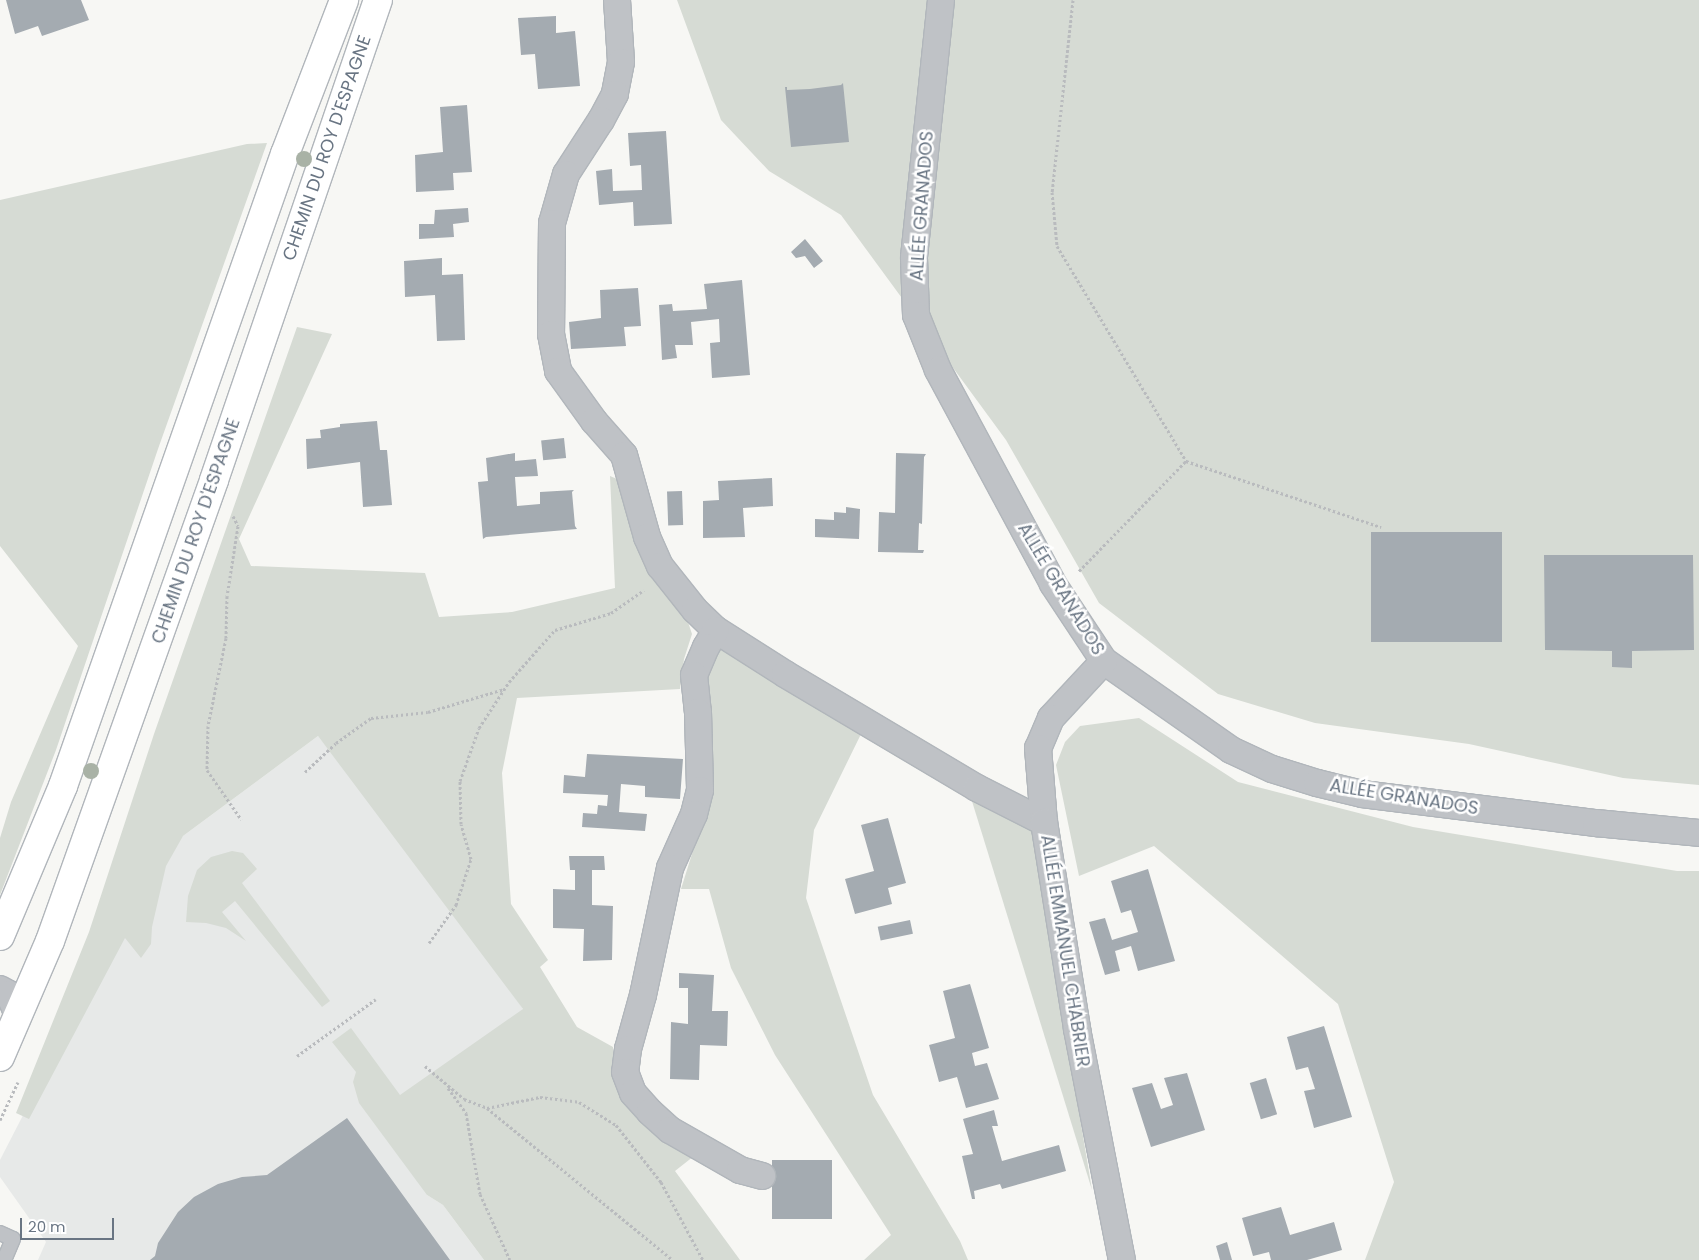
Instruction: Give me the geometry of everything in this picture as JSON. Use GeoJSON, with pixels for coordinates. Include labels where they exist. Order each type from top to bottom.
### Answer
{"type":"FeatureCollection","features":[{"type":"Feature","properties":{"kind":"street","name":"CHEMIN DU ROY D'ESPAGNE"},"geometry":{"type":"LineString","coordinates":[[0,936],[63,786],[282,164],[344,0]]}},
{"type":"Feature","properties":{"kind":"street","name":"CHEMIN DU ROY D'ESPAGNE"},"geometry":{"type":"LineString","coordinates":[[0,1056],[17,1013],[50,941],[214,480],[378,0]]}},
{"type":"Feature","properties":{"kind":"street"},"geometry":{"type":"LineString","coordinates":[[617,0],[621,62],[615,94],[601,120],[566,174],[552,223],[551,334],[558,371],[594,421],[624,454],[647,537],[660,566],[695,610],[716,630],[977,788],[1044,822]]}},
{"type":"Feature","properties":{"kind":"street","name":"ALLÉE GRANADOS"},"geometry":{"type":"LineString","coordinates":[[941,0],[914,258],[916,314],[938,370],[1053,584],[1104,661],[1230,750],[1272,769],[1317,783],[1362,794],[1596,823],[1699,833]]}},
{"type":"Feature","properties":{"kind":"street"},"geometry":{"type":"LineString","coordinates":[[716,630],[706,647],[694,675],[698,712],[700,790],[694,814],[670,868],[647,977],[628,1049],[625,1072],[633,1092],[650,1112],[670,1130],[740,1170],[762,1176]]}},
{"type":"Feature","properties":{"kind":"street","name":"ALLÉE EMMANUEL CHABRIER"},"geometry":{"type":"LineString","coordinates":[[1104,661],[1050,718],[1038,748],[1044,822],[1076,1029],[1122,1260]]}},
{"type":"Feature","properties":{"kind":"street"},"geometry":{"type":"LineString","coordinates":[[0,989],[9,994],[17,1013]]}},
{"type":"Feature","properties":{"kind":"lane"},"geometry":{"type":"LineString","coordinates":[[0,1233],[13,1239],[4,1260]]}},
{"type":"Feature","properties":{"kind":"path"},"geometry":{"type":"LineString","coordinates":[[1073,0],[1052,192],[1057,246],[1186,461],[1381,527]]}},
{"type":"Feature","properties":{"kind":"path"},"geometry":{"type":"LineString","coordinates":[[1053,584],[1082,570],[1186,461]]}},
{"type":"Feature","properties":{"kind":"path"},"geometry":{"type":"LineString","coordinates":[[214,480],[238,526],[227,596],[226,638],[208,726],[208,770],[241,819]]}},
{"type":"Feature","properties":{"kind":"path"},"geometry":{"type":"LineString","coordinates":[[429,943],[456,905],[471,860],[461,824],[460,781],[479,728],[505,689],[556,630],[611,613],[644,590],[648,574],[660,566]]}},
{"type":"Feature","properties":{"kind":"path"},"geometry":{"type":"LineString","coordinates":[[305,772],[336,742],[371,718],[428,712],[505,689]]}},
{"type":"Feature","properties":{"kind":"path"},"geometry":{"type":"LineString","coordinates":[[297,1056],[376,999]]}},
{"type":"Feature","properties":{"kind":"path"},"geometry":{"type":"LineString","coordinates":[[425,1066],[464,1099],[487,1108],[673,1260]]}},
{"type":"Feature","properties":{"kind":"path"},"geometry":{"type":"LineString","coordinates":[[444,1084],[466,1113],[480,1194],[510,1260]]}},
{"type":"Feature","properties":{"kind":"path"},"geometry":{"type":"LineString","coordinates":[[487,1108],[540,1097],[579,1102],[616,1125],[660,1182],[703,1260]]}},
{"type":"Feature","properties":{"kind":"shaded area"},"geometry":{"type":"Polygon","coordinates":[[[677,0],[1699,0],[1699,785],[1623,778],[1469,744],[1315,723],[1218,694],[1099,603],[1006,440],[841,215],[769,171],[721,120],[677,0]]]}},
{"type":"Feature","properties":{"kind":"shaded area"},"geometry":{"type":"Polygon","coordinates":[[[267,143],[158,449],[56,750],[0,895],[0,838],[11,802],[78,646],[0,546],[0,200],[247,144],[267,143]]]}},
{"type":"Feature","properties":{"kind":"shaded area"},"geometry":{"type":"Polygon","coordinates":[[[297,327],[332,334],[239,539],[251,566],[425,573],[439,617],[512,612],[615,588],[610,476],[617,479],[620,484],[665,592],[688,622],[692,634],[684,659],[680,689],[517,698],[502,773],[511,904],[548,960],[540,967],[577,1027],[613,1047],[614,1076],[694,1156],[675,1171],[740,1260],[484,1260],[443,1205],[427,1195],[359,1103],[353,1082],[356,1072],[332,1042],[351,1028],[400,1095],[523,1009],[318,736],[183,836],[166,866],[152,927],[151,944],[141,958],[125,938],[29,1119],[16,1113],[89,932],[154,734],[297,327]]]}},
{"type":"Feature","properties":{"kind":"shaded area"},"geometry":{"type":"Polygon","coordinates":[[[721,647],[862,732],[814,830],[806,898],[873,1095],[960,1241],[968,1260],[864,1260],[891,1235],[775,1055],[731,968],[709,889],[681,889],[696,841],[700,671],[721,647]]]}},
{"type":"Feature","properties":{"kind":"shaded area"},"geometry":{"type":"Polygon","coordinates":[[[1139,718],[1238,782],[1413,827],[1677,871],[1699,871],[1699,1260],[1365,1260],[1394,1182],[1338,1004],[1154,846],[1079,876],[1056,765],[1065,742],[1080,726],[1139,718]]]}},
{"type":"Feature","properties":{"kind":"shaded area"},"geometry":{"type":"Polygon","coordinates":[[[318,736],[456,905],[523,1009],[427,1195],[443,1205],[484,1260],[38,1260],[46,1242],[0,1177],[0,1160],[152,864],[183,836],[318,736]]]}},
{"type":"Feature","properties":{"kind":"shaded area"},"geometry":{"type":"Polygon","coordinates":[[[971,798],[1032,830],[1092,1190],[971,798]]]}},
{"type":"Feature","properties":{"kind":"shaded area"},"geometry":{"type":"Polygon","coordinates":[[[232,851],[243,853],[257,869],[242,883],[330,1001],[322,1007],[235,901],[222,912],[246,941],[226,928],[206,923],[186,922],[188,896],[197,870],[211,857],[232,851]]]}},
{"type":"Feature","properties":{"kind":"building"},"geometry":{"type":"Polygon","coordinates":[[[6,0],[81,0],[89,20],[42,36],[38,26],[15,34],[6,0]]]}},
{"type":"Feature","properties":{"kind":"building"},"geometry":{"type":"Polygon","coordinates":[[[556,16],[556,33],[575,31],[580,86],[538,89],[535,54],[521,55],[518,18],[556,16]]]}},
{"type":"Feature","properties":{"kind":"building"},"geometry":{"type":"Polygon","coordinates":[[[843,83],[849,142],[791,147],[785,87],[787,87],[787,90],[810,89],[841,85],[843,83]]]}},
{"type":"Feature","properties":{"kind":"building"},"geometry":{"type":"Polygon","coordinates":[[[467,105],[472,172],[453,173],[454,190],[416,192],[415,155],[443,152],[440,107],[467,105]]]}},
{"type":"Feature","properties":{"kind":"building"},"geometry":{"type":"Polygon","coordinates":[[[666,131],[672,224],[634,226],[633,202],[599,205],[596,171],[612,169],[613,191],[642,190],[641,165],[630,166],[628,133],[666,131]]]}},
{"type":"Feature","properties":{"kind":"building"},"geometry":{"type":"Polygon","coordinates":[[[468,208],[469,222],[453,224],[454,237],[419,239],[419,224],[434,224],[435,210],[468,208]]]}},
{"type":"Feature","properties":{"kind":"building"},"geometry":{"type":"Polygon","coordinates":[[[805,239],[823,261],[814,268],[805,256],[796,258],[791,252],[805,239]]]}},
{"type":"Feature","properties":{"kind":"building"},"geometry":{"type":"Polygon","coordinates":[[[442,258],[442,275],[463,274],[465,340],[437,341],[435,295],[405,297],[404,261],[442,258]]]}},
{"type":"Feature","properties":{"kind":"building"},"geometry":{"type":"Polygon","coordinates":[[[742,280],[750,375],[712,378],[710,343],[720,342],[719,319],[691,322],[693,345],[675,345],[677,358],[662,360],[659,305],[672,304],[673,311],[707,309],[704,284],[742,280]]]}},
{"type":"Feature","properties":{"kind":"building"},"geometry":{"type":"Polygon","coordinates":[[[638,288],[641,326],[624,327],[626,346],[571,349],[569,322],[601,318],[600,290],[638,288]]]}},
{"type":"Feature","properties":{"kind":"building"},"geometry":{"type":"Polygon","coordinates":[[[377,421],[380,450],[387,450],[392,505],[363,507],[360,462],[307,469],[306,439],[321,438],[320,430],[340,427],[340,424],[377,421]]]}},
{"type":"Feature","properties":{"kind":"building"},"geometry":{"type":"Polygon","coordinates":[[[564,438],[566,458],[543,460],[541,440],[564,438]]]}},
{"type":"Feature","properties":{"kind":"building"},"geometry":{"type":"Polygon","coordinates":[[[515,453],[515,461],[536,459],[538,476],[515,477],[517,506],[540,504],[540,492],[574,490],[572,492],[575,526],[577,529],[486,537],[483,539],[478,482],[488,481],[486,458],[515,453]]]}},
{"type":"Feature","properties":{"kind":"building"},"geometry":{"type":"Polygon","coordinates":[[[896,453],[926,454],[924,457],[922,524],[919,523],[918,550],[924,550],[923,553],[878,552],[879,512],[895,513],[896,453]]]}},
{"type":"Feature","properties":{"kind":"building"},"geometry":{"type":"Polygon","coordinates":[[[772,478],[773,506],[743,508],[745,537],[703,538],[703,501],[719,500],[718,481],[772,478]]]}},
{"type":"Feature","properties":{"kind":"building"},"geometry":{"type":"Polygon","coordinates":[[[682,491],[683,525],[668,526],[667,492],[682,491]]]}},
{"type":"Feature","properties":{"kind":"building"},"geometry":{"type":"Polygon","coordinates":[[[846,507],[860,509],[859,539],[815,537],[815,519],[834,520],[834,512],[846,513],[846,507]]]}},
{"type":"Feature","properties":{"kind":"building"},"geometry":{"type":"Polygon","coordinates":[[[1371,532],[1502,532],[1502,642],[1371,642],[1371,532]]]}},
{"type":"Feature","properties":{"kind":"building"},"geometry":{"type":"Polygon","coordinates":[[[1544,555],[1693,555],[1694,650],[1632,651],[1632,668],[1612,667],[1612,651],[1545,650],[1544,555]]]}},
{"type":"Feature","properties":{"kind":"building"},"geometry":{"type":"Polygon","coordinates":[[[587,754],[683,759],[680,799],[645,797],[645,786],[621,784],[619,812],[647,814],[645,831],[582,827],[583,813],[597,814],[598,805],[607,806],[608,795],[563,793],[564,775],[585,777],[587,754]]]}},
{"type":"Feature","properties":{"kind":"building"},"geometry":{"type":"Polygon","coordinates":[[[888,818],[906,883],[888,888],[892,904],[855,914],[845,879],[874,871],[861,825],[888,818]]]}},
{"type":"Feature","properties":{"kind":"building"},"geometry":{"type":"Polygon","coordinates":[[[569,856],[604,856],[605,870],[592,870],[592,905],[613,906],[612,960],[583,961],[584,929],[553,928],[553,889],[575,890],[575,870],[570,870],[569,856]]]}},
{"type":"Feature","properties":{"kind":"building"},"geometry":{"type":"Polygon","coordinates":[[[1148,869],[1175,961],[1138,971],[1131,946],[1115,951],[1120,971],[1105,975],[1089,922],[1105,918],[1112,940],[1138,932],[1131,910],[1121,913],[1111,881],[1148,869]]]}},
{"type":"Feature","properties":{"kind":"building"},"geometry":{"type":"Polygon","coordinates":[[[910,920],[913,934],[881,941],[878,927],[910,920]]]}},
{"type":"Feature","properties":{"kind":"building"},"geometry":{"type":"Polygon","coordinates":[[[679,973],[714,975],[712,1011],[728,1011],[727,1046],[700,1045],[699,1080],[670,1079],[671,1022],[688,1024],[688,988],[679,988],[679,973]]]}},
{"type":"Feature","properties":{"kind":"building"},"geometry":{"type":"Polygon","coordinates":[[[970,984],[989,1048],[972,1053],[975,1066],[987,1063],[999,1099],[966,1108],[957,1077],[939,1082],[929,1045],[955,1038],[943,991],[970,984]]]}},
{"type":"Feature","properties":{"kind":"building"},"geometry":{"type":"Polygon","coordinates":[[[1324,1026],[1352,1117],[1314,1128],[1304,1091],[1315,1089],[1308,1067],[1296,1070],[1287,1037],[1324,1026]]]}},
{"type":"Feature","properties":{"kind":"building"},"geometry":{"type":"Polygon","coordinates":[[[1187,1073],[1205,1130],[1151,1147],[1132,1088],[1152,1083],[1161,1109],[1173,1105],[1164,1078],[1187,1073]]]}},
{"type":"Feature","properties":{"kind":"building"},"geometry":{"type":"Polygon","coordinates":[[[1266,1078],[1277,1114],[1261,1119],[1250,1083],[1266,1078]]]}},
{"type":"Feature","properties":{"kind":"building"},"geometry":{"type":"Polygon","coordinates":[[[994,1110],[998,1126],[992,1126],[1002,1161],[1059,1145],[1066,1171],[1002,1189],[1000,1184],[974,1191],[975,1199],[972,1199],[962,1156],[973,1154],[963,1119],[994,1110]]]}},
{"type":"Feature","properties":{"kind":"building"},"geometry":{"type":"Polygon","coordinates":[[[347,1118],[450,1260],[150,1260],[155,1256],[158,1243],[178,1212],[194,1197],[218,1184],[242,1177],[267,1175],[347,1118]]]}},
{"type":"Feature","properties":{"kind":"building"},"geometry":{"type":"Polygon","coordinates":[[[772,1160],[832,1160],[832,1219],[772,1219],[772,1160]]]}},
{"type":"Feature","properties":{"kind":"building"},"geometry":{"type":"Polygon","coordinates":[[[1281,1207],[1290,1235],[1334,1222],[1342,1250],[1307,1260],[1271,1260],[1269,1252],[1253,1256],[1242,1218],[1281,1207]]]}},
{"type":"Feature","properties":{"kind":"building"},"geometry":{"type":"Polygon","coordinates":[[[1227,1242],[1232,1260],[1220,1260],[1216,1246],[1227,1242]]]}}]}
